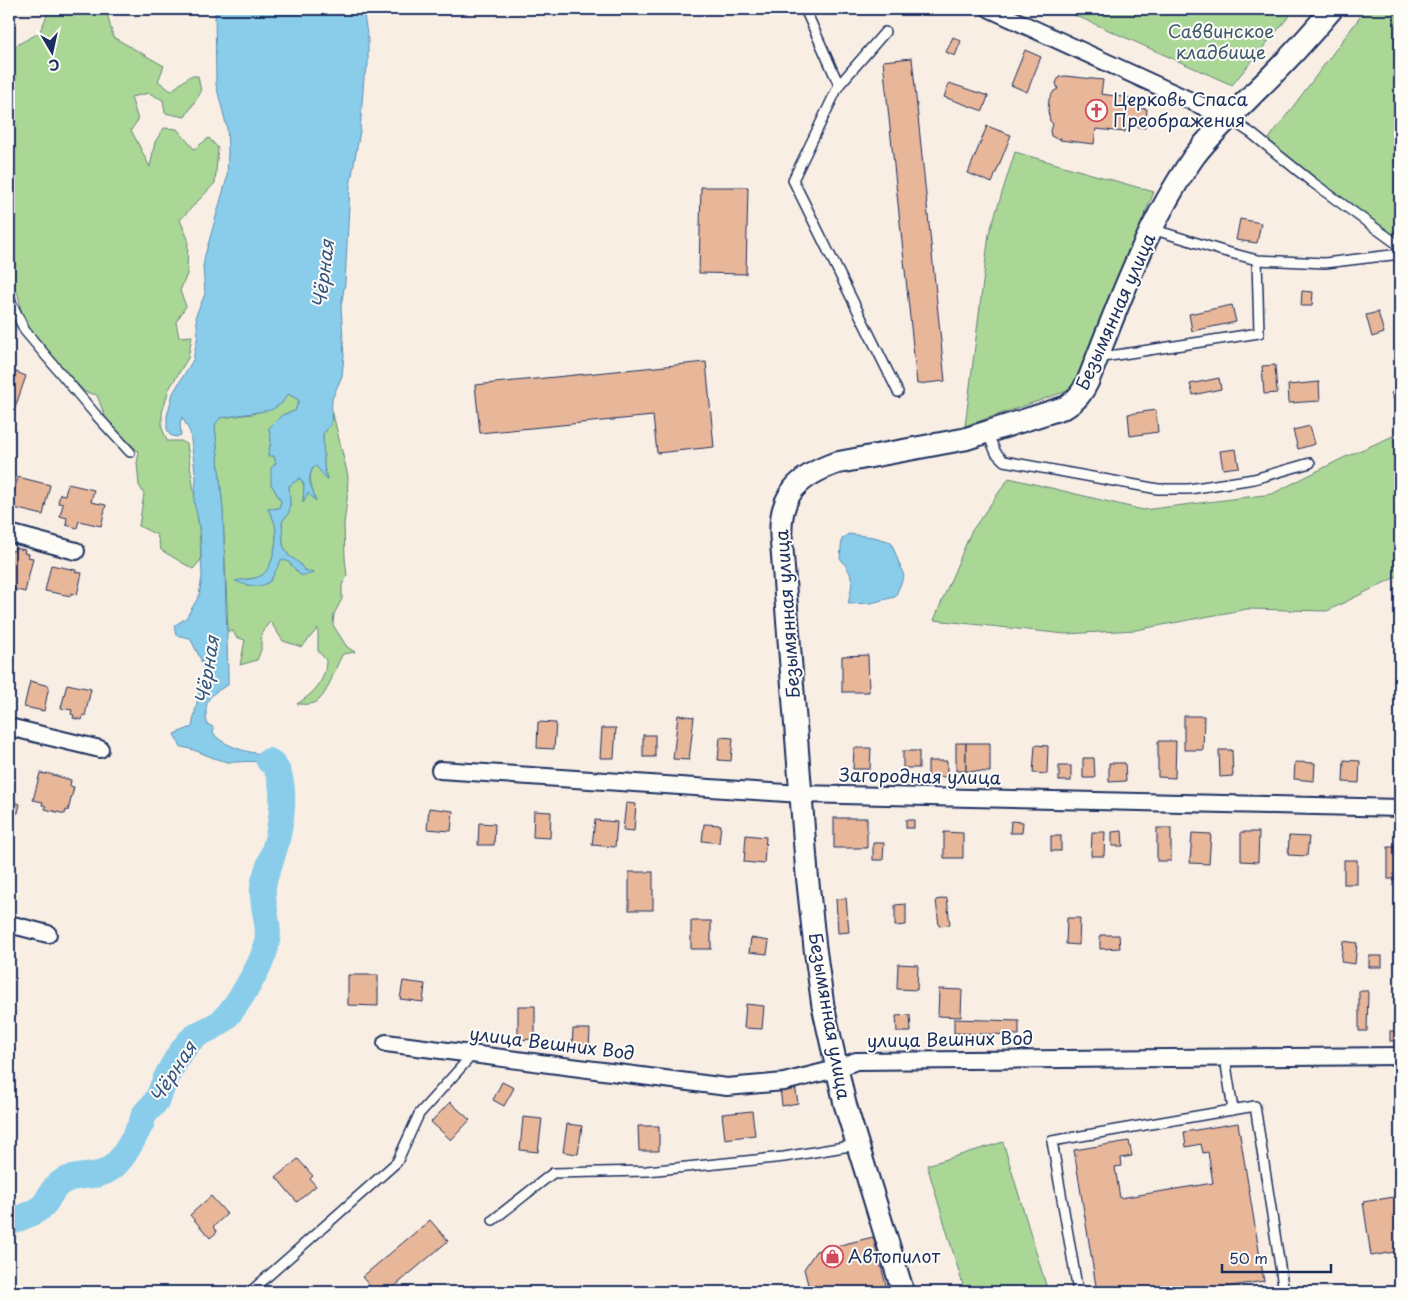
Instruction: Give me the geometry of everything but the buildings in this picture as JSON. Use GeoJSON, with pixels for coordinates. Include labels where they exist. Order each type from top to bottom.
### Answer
{"type":"FeatureCollection","features":[{"type":"Feature","properties":{"kind":"street"},"geometry":{"type":"LineString","coordinates":[[990,9],[1228,118]]}},
{"type":"Feature","properties":{"kind":"street","name":"Безымянная улица"},"geometry":{"type":"LineString","coordinates":[[903,1292],[856,1145],[836,1068],[823,1006],[814,948],[780,522],[785,501],[805,478],[820,469],[836,463],[987,432],[1066,407],[1075,401],[1082,393],[1127,282],[1152,229],[1194,158],[1219,127],[1280,67],[1332,9]]}},
{"type":"Feature","properties":{"kind":"street"},"geometry":{"type":"LineString","coordinates":[[9,533],[76,551]]}},
{"type":"Feature","properties":{"kind":"street"},"geometry":{"type":"LineString","coordinates":[[9,727],[100,749]]}},
{"type":"Feature","properties":{"kind":"street","name":"Загородная улица"},"geometry":{"type":"LineString","coordinates":[[440,770],[801,794],[1400,808]]}},
{"type":"Feature","properties":{"kind":"street"},"geometry":{"type":"LineString","coordinates":[[9,924],[48,934]]}},
{"type":"Feature","properties":{"kind":"street","name":"улица Вешних Вод"},"geometry":{"type":"LineString","coordinates":[[386,1043],[726,1087],[784,1082],[856,1061],[1400,1056]]}},
{"type":"Feature","properties":{"kind":"lane"},"geometry":{"type":"LineString","coordinates":[[805,9],[839,85]]}},
{"type":"Feature","properties":{"kind":"lane"},"geometry":{"type":"LineString","coordinates":[[885,32],[839,85],[793,180],[898,392]]}},
{"type":"Feature","properties":{"kind":"lane"},"geometry":{"type":"LineString","coordinates":[[1228,118],[1400,246]]}},
{"type":"Feature","properties":{"kind":"lane"},"geometry":{"type":"LineString","coordinates":[[1152,229],[1256,260],[1325,263],[1377,255],[1400,254]]}},
{"type":"Feature","properties":{"kind":"lane"},"geometry":{"type":"LineString","coordinates":[[1097,358],[1259,333],[1256,260]]}},
{"type":"Feature","properties":{"kind":"lane"},"geometry":{"type":"LineString","coordinates":[[9,298],[25,331],[95,414],[130,452]]}},
{"type":"Feature","properties":{"kind":"lane"},"geometry":{"type":"LineString","coordinates":[[987,432],[996,453],[1004,461],[1158,488],[1189,488],[1254,478],[1310,463]]}},
{"type":"Feature","properties":{"kind":"lane"},"geometry":{"type":"LineString","coordinates":[[250,1292],[396,1162],[419,1114],[473,1054]]}},
{"type":"Feature","properties":{"kind":"lane"},"geometry":{"type":"LineString","coordinates":[[1225,1058],[1233,1110]]}},
{"type":"Feature","properties":{"kind":"lane"},"geometry":{"type":"LineString","coordinates":[[1078,1292],[1052,1141],[1255,1106],[1284,1292]]}},
{"type":"Feature","properties":{"kind":"lane"},"geometry":{"type":"LineString","coordinates":[[493,1220],[553,1173],[647,1170],[784,1157],[856,1145]]}},
{"type":"Feature","properties":{"kind":"green space"},"geometry":{"type":"Polygon","coordinates":[[[50,9],[106,9],[113,37],[164,66],[158,81],[171,91],[190,76],[198,76],[201,92],[185,117],[165,113],[163,100],[149,93],[131,97],[138,120],[131,130],[150,167],[155,142],[164,128],[177,129],[194,149],[209,138],[218,148],[215,183],[180,220],[188,239],[187,274],[180,291],[186,306],[176,322],[179,337],[192,336],[188,358],[169,389],[162,413],[162,428],[167,441],[181,441],[187,444],[201,560],[193,569],[161,550],[157,535],[139,526],[144,494],[139,485],[137,463],[139,452],[107,422],[97,395],[85,392],[31,336],[22,316],[18,294],[9,283],[9,49],[39,33],[50,9]]]}},
{"type":"Feature","properties":{"kind":"green space","name":"Саввинское кладбище"},"geometry":{"type":"Polygon","coordinates":[[[1061,9],[1295,9],[1232,85],[1061,9]]]}},
{"type":"Feature","properties":{"kind":"green space"},"geometry":{"type":"Polygon","coordinates":[[[1366,9],[1400,9],[1400,246],[1265,144],[1366,9]]]}},
{"type":"Feature","properties":{"kind":"green space"},"geometry":{"type":"Polygon","coordinates":[[[1015,152],[1154,192],[1073,389],[965,426],[989,234],[1015,152]]]}},
{"type":"Feature","properties":{"kind":"green space"},"geometry":{"type":"Polygon","coordinates":[[[288,394],[299,400],[295,411],[282,415],[269,428],[271,441],[268,455],[274,456],[276,463],[271,484],[281,501],[279,508],[268,509],[276,530],[274,553],[264,574],[259,577],[236,581],[250,586],[271,580],[275,569],[282,559],[289,562],[300,575],[314,572],[304,570],[299,563],[288,555],[283,545],[282,522],[289,512],[289,486],[300,478],[304,485],[303,501],[308,493],[315,500],[310,477],[316,465],[327,479],[324,467],[323,434],[331,424],[332,410],[348,476],[344,524],[347,576],[342,585],[342,599],[334,614],[333,625],[347,647],[355,652],[343,654],[323,695],[314,703],[308,704],[297,704],[318,686],[324,674],[326,660],[318,651],[318,628],[302,647],[283,641],[270,621],[261,634],[261,650],[257,660],[240,665],[245,640],[236,637],[233,631],[228,632],[223,511],[215,425],[219,418],[252,414],[281,404],[288,394]]]}},
{"type":"Feature","properties":{"kind":"green space"},"geometry":{"type":"Polygon","coordinates":[[[1400,433],[1400,575],[1327,611],[1247,609],[1136,630],[1065,634],[934,620],[971,532],[1009,478],[1143,510],[1272,494],[1343,458],[1400,433]]]}},
{"type":"Feature","properties":{"kind":"green space"},"geometry":{"type":"Polygon","coordinates":[[[1003,1142],[1048,1292],[965,1292],[927,1165],[1003,1142]]]}},
{"type":"Feature","properties":{"kind":"water"},"geometry":{"type":"Polygon","coordinates":[[[215,9],[363,9],[368,40],[368,66],[364,77],[360,131],[350,186],[345,283],[341,306],[344,356],[342,376],[332,399],[331,424],[323,434],[324,467],[327,480],[316,466],[312,469],[309,480],[316,501],[308,493],[303,502],[304,485],[300,478],[289,486],[289,512],[282,522],[283,545],[288,555],[299,563],[304,570],[315,573],[300,575],[289,562],[282,559],[270,581],[266,584],[253,586],[235,581],[259,577],[270,566],[276,530],[268,509],[279,508],[281,501],[271,484],[271,468],[276,463],[274,456],[268,456],[271,441],[269,428],[282,415],[295,411],[299,400],[288,394],[281,404],[271,410],[220,418],[215,425],[223,511],[228,685],[215,692],[208,700],[206,709],[207,724],[213,727],[214,733],[219,739],[233,747],[251,752],[271,752],[281,765],[283,791],[266,766],[253,761],[228,762],[181,747],[174,734],[192,727],[203,672],[201,660],[190,638],[176,635],[174,626],[186,618],[199,596],[202,576],[200,529],[194,502],[196,479],[190,432],[182,417],[180,423],[181,435],[176,437],[170,435],[167,429],[167,416],[173,393],[193,360],[198,335],[196,315],[205,294],[203,267],[205,255],[227,178],[227,128],[216,85],[215,9]]]}},
{"type":"Feature","properties":{"kind":"water"},"geometry":{"type":"Polygon","coordinates":[[[848,534],[874,537],[891,542],[904,576],[895,597],[871,603],[848,604],[852,580],[840,558],[842,539],[848,534]]]}},
{"type":"Feature","properties":{"kind":"waterway","name":"Чёрная"},"geometry":{"type":"LineString","coordinates":[[9,1223],[43,1206],[54,1189],[63,1181],[99,1174],[114,1166],[130,1145],[144,1115],[157,1099],[167,1075],[184,1048],[200,1033],[224,1019],[236,1005],[248,985],[263,955],[268,939],[263,887],[276,845],[282,813],[281,781],[278,772],[269,761]]}},
{"type":"Feature","properties":{"kind":"place","name":"Церковь Спаса Преображения"},"geometry":{"type":"Point","coordinates":[1097,110]}},
{"type":"Feature","properties":{"kind":"place","name":"Автопилот"},"geometry":{"type":"Point","coordinates":[832,1257]}}]}
